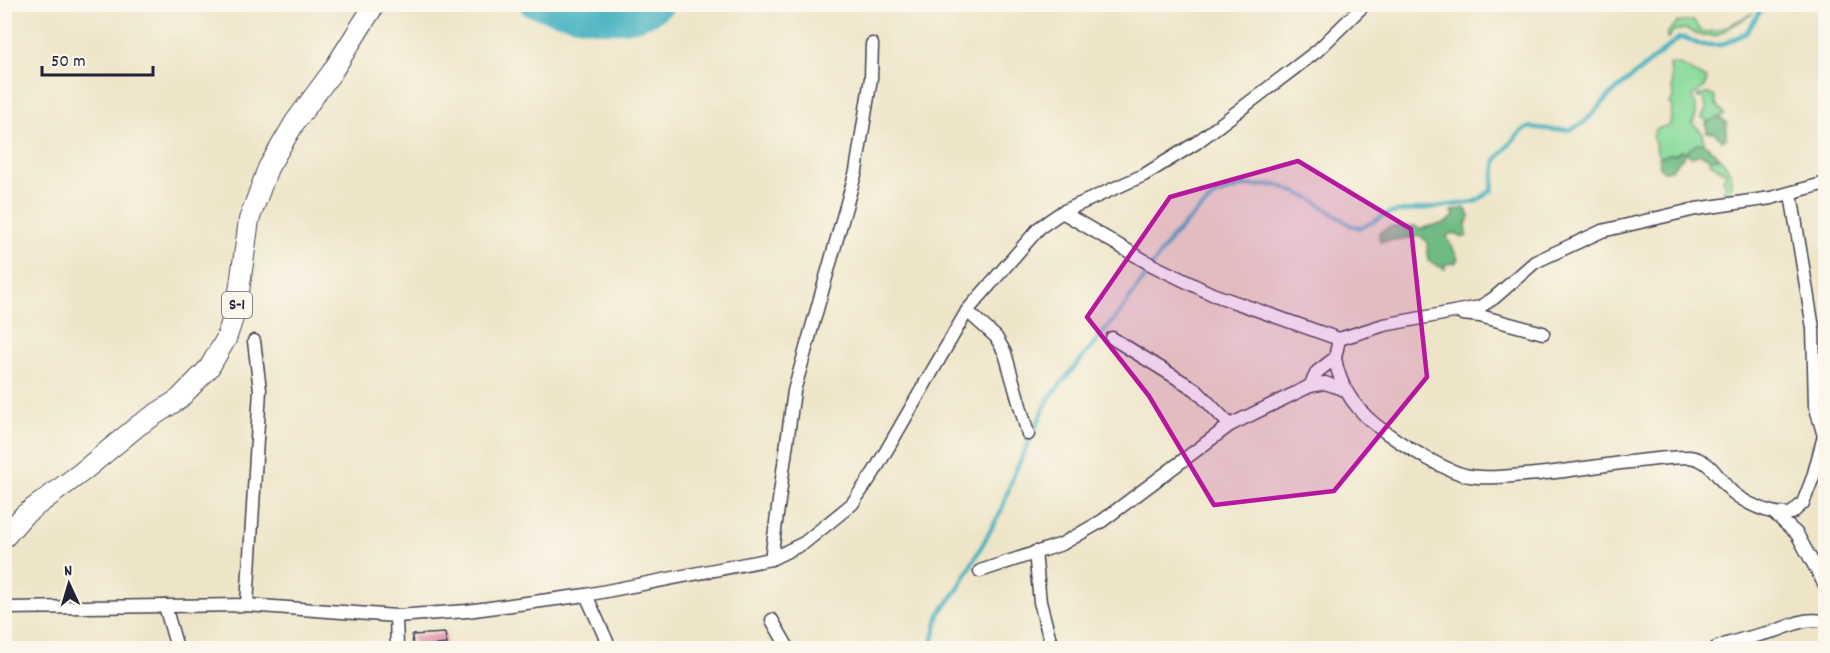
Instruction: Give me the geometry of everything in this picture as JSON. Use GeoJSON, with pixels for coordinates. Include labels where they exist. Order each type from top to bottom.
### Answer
{"type":"FeatureCollection","features":[{"type":"Feature","properties":{"kind":"main road","name":"S-1"},"geometry":{"type":"LineString","coordinates":[[4,538],[24,515],[82,472],[139,425],[179,399],[209,368],[226,339],[237,306],[249,220],[268,168],[295,122],[332,72],[375,4]]}},
{"type":"Feature","properties":{"kind":"street"},"geometry":{"type":"LineString","coordinates":[[4,608],[247,605],[396,616],[467,611],[586,595],[771,559],[804,543],[852,504],[874,472],[967,311],[1039,228],[1062,212],[1144,175],[1196,143],[1317,51],[1365,4]]}},
{"type":"Feature","properties":{"kind":"street"},"geometry":{"type":"LineString","coordinates":[[771,559],[794,391],[856,171],[871,78],[872,44]]}},
{"type":"Feature","properties":{"kind":"street"},"geometry":{"type":"LineString","coordinates":[[1062,212],[1152,265],[1212,294],[1339,339],[1384,325],[1480,307],[1494,298],[1535,262],[1602,231],[1696,210],[1791,194],[1826,183]]}},
{"type":"Feature","properties":{"kind":"street"},"geometry":{"type":"LineString","coordinates":[[1791,194],[1814,328],[1815,405],[1824,436],[1817,466],[1803,503],[1799,539]]}},
{"type":"Feature","properties":{"kind":"street"},"geometry":{"type":"LineString","coordinates":[[967,311],[996,337],[1005,353],[1028,434]]}},
{"type":"Feature","properties":{"kind":"street"},"geometry":{"type":"LineString","coordinates":[[1453,313],[1480,316],[1543,333]]}},
{"type":"Feature","properties":{"kind":"street"},"geometry":{"type":"LineString","coordinates":[[1112,338],[1196,390],[1230,425]]}},
{"type":"Feature","properties":{"kind":"street"},"geometry":{"type":"LineString","coordinates":[[1339,339],[1335,358],[1338,374],[1345,390],[1368,420],[1398,441],[1453,471],[1471,477],[1557,472],[1689,457],[1699,458],[1730,490],[1774,513],[1799,539],[1826,587]]}},
{"type":"Feature","properties":{"kind":"street"},"geometry":{"type":"LineString","coordinates":[[247,605],[260,390],[254,341]]}},
{"type":"Feature","properties":{"kind":"street"},"geometry":{"type":"LineString","coordinates":[[1310,386],[1317,372],[1335,358]]}},
{"type":"Feature","properties":{"kind":"street"},"geometry":{"type":"LineString","coordinates":[[980,571],[1062,544],[1102,521],[1230,425],[1310,386],[1325,383],[1345,390]]}},
{"type":"Feature","properties":{"kind":"street"},"geometry":{"type":"LineString","coordinates":[[1774,513],[1792,513],[1803,503]]}},
{"type":"Feature","properties":{"kind":"street"},"geometry":{"type":"LineString","coordinates":[[1035,552],[1040,602],[1052,648]]}},
{"type":"Feature","properties":{"kind":"street"},"geometry":{"type":"LineString","coordinates":[[586,595],[610,648]]}},
{"type":"Feature","properties":{"kind":"street"},"geometry":{"type":"LineString","coordinates":[[165,606],[177,648]]}},
{"type":"Feature","properties":{"kind":"street"},"geometry":{"type":"LineString","coordinates":[[396,616],[397,648]]}},
{"type":"Feature","properties":{"kind":"street"},"geometry":{"type":"LineString","coordinates":[[772,620],[788,648]]}},
{"type":"Feature","properties":{"kind":"street"},"geometry":{"type":"LineString","coordinates":[[1716,648],[1740,638],[1776,630],[1797,621],[1826,621]]}},
{"type":"Feature","properties":{"kind":"highlighted area"},"geometry":{"type":"Polygon","coordinates":[[[1298,161],[1411,229],[1427,377],[1334,491],[1214,505],[1149,396],[1087,317],[1170,197],[1298,161]]]}},
{"type":"Feature","properties":{"kind":"green space"},"geometry":{"type":"Polygon","coordinates":[[[1753,13],[1716,36],[1702,36],[1686,29],[1674,31],[1667,39],[1667,33],[1678,22],[1693,21],[1703,32],[1710,32],[1753,13]]]}},
{"type":"Feature","properties":{"kind":"green space"},"geometry":{"type":"Polygon","coordinates":[[[1670,64],[1681,66],[1707,78],[1705,87],[1692,96],[1696,116],[1692,123],[1703,133],[1704,143],[1686,152],[1659,158],[1653,137],[1656,129],[1670,125],[1672,107],[1669,103],[1673,98],[1670,64]]]}},
{"type":"Feature","properties":{"kind":"green space"},"geometry":{"type":"Polygon","coordinates":[[[1706,93],[1715,97],[1716,104],[1725,115],[1706,123],[1708,121],[1702,118],[1706,109],[1704,98],[1697,96],[1706,93]]]}},
{"type":"Feature","properties":{"kind":"green space"},"geometry":{"type":"Polygon","coordinates":[[[1718,117],[1727,123],[1726,139],[1722,140],[1714,133],[1707,132],[1706,123],[1718,117]]]}},
{"type":"Feature","properties":{"kind":"green space"},"geometry":{"type":"Polygon","coordinates":[[[1698,143],[1704,143],[1720,158],[1709,159],[1700,154],[1692,157],[1686,153],[1671,170],[1664,171],[1660,167],[1659,158],[1672,153],[1674,155],[1682,150],[1686,152],[1698,143]]]}},
{"type":"Feature","properties":{"kind":"green space"},"geometry":{"type":"Polygon","coordinates":[[[1712,157],[1720,158],[1731,173],[1731,194],[1722,192],[1726,185],[1723,180],[1726,173],[1709,162],[1712,157]]]}},
{"type":"Feature","properties":{"kind":"green space"},"geometry":{"type":"Polygon","coordinates":[[[1465,208],[1470,217],[1466,224],[1467,236],[1462,238],[1458,234],[1449,234],[1447,238],[1458,258],[1455,263],[1445,264],[1445,269],[1428,261],[1427,242],[1421,236],[1380,242],[1379,233],[1389,227],[1416,226],[1419,230],[1442,224],[1454,216],[1452,211],[1465,208]]]}},
{"type":"Feature","properties":{"kind":"building"},"geometry":{"type":"Polygon","coordinates":[[[445,633],[447,644],[413,647],[412,635],[445,633]]]}},
{"type":"Feature","properties":{"kind":"waterway"},"geometry":{"type":"LineString","coordinates":[[533,4],[581,16],[615,20],[647,13],[661,4]]}},
{"type":"Feature","properties":{"kind":"waterway"},"geometry":{"type":"LineString","coordinates":[[931,648],[939,614],[958,589],[1001,511],[1014,474],[1049,398],[1122,310],[1172,237],[1216,195],[1244,186],[1278,185],[1312,199],[1350,225],[1361,228],[1389,213],[1475,202],[1492,190],[1496,160],[1521,131],[1531,127],[1555,130],[1572,129],[1585,122],[1609,96],[1679,38],[1686,38],[1700,45],[1721,45],[1746,33],[1765,4]]}}]}
